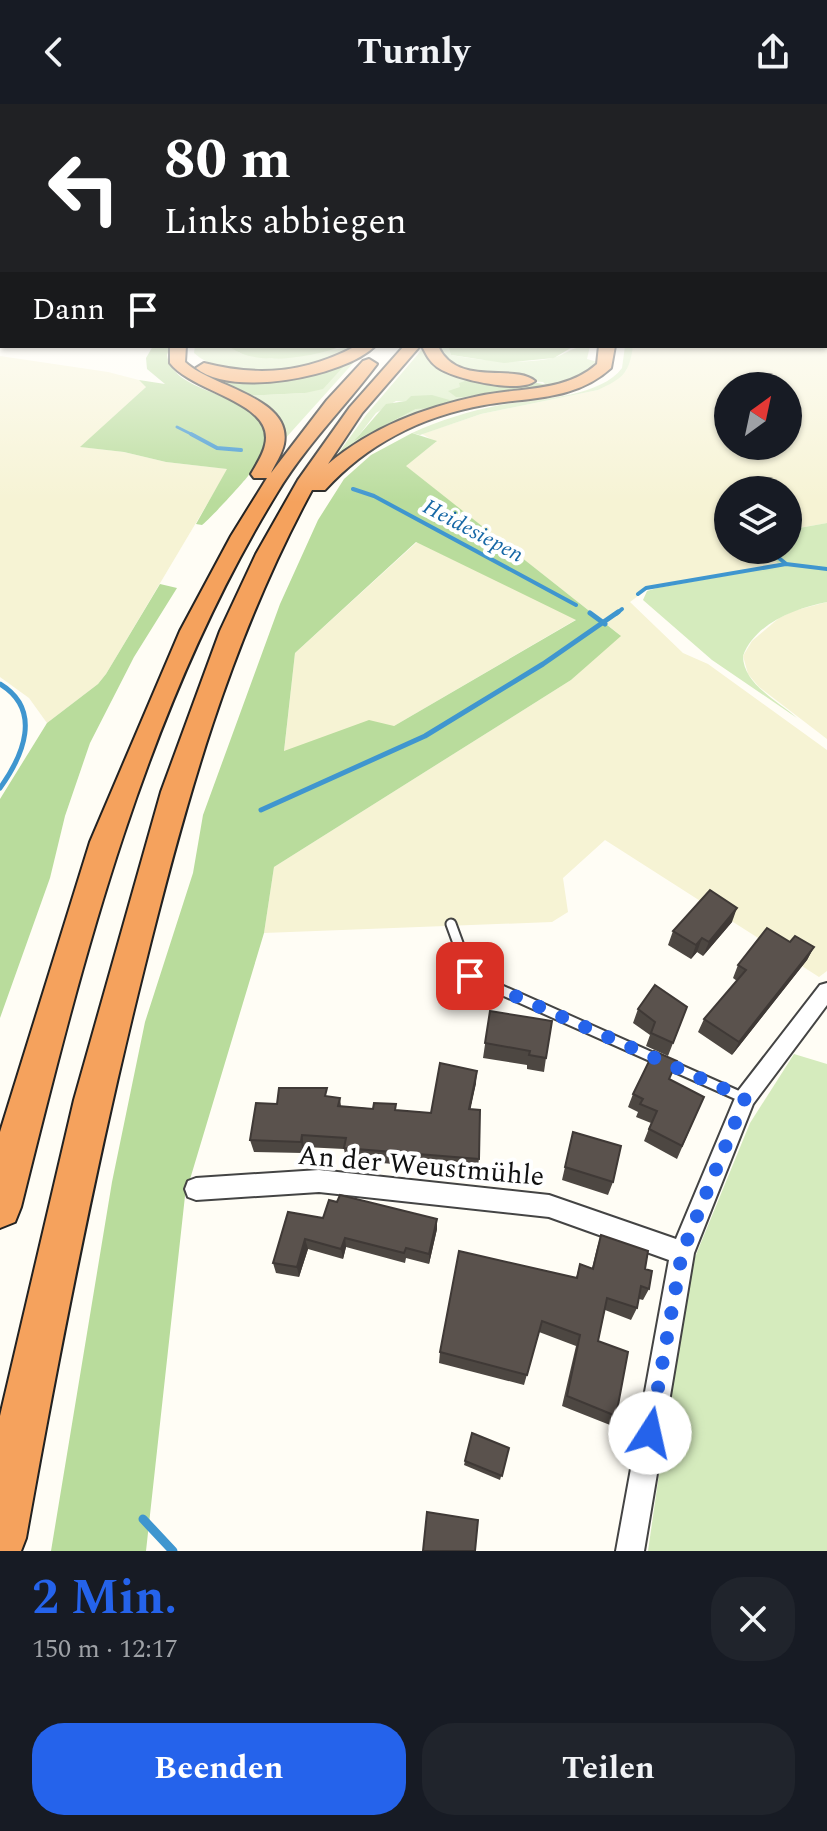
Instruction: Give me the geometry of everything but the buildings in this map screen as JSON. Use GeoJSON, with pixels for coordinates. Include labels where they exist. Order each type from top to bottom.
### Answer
{"type":"FeatureCollection","features":[{"type":"Feature","properties":{"kind":"highway"},"geometry":{"type":"LineString","coordinates":[[179,367],[195,378],[256,405],[277,430],[276,450],[259,478],[255,509]]}},
{"type":"Feature","properties":{"kind":"highway"},"geometry":{"type":"LineString","coordinates":[[201,367],[225,374],[257,377],[290,375],[327,367]]}},
{"type":"Feature","properties":{"kind":"highway"},"geometry":{"type":"LineString","coordinates":[[0,1207],[30,1092],[106,840],[185,641],[255,509],[311,429],[368,367]]}},
{"type":"Feature","properties":{"kind":"highway"},"geometry":{"type":"LineString","coordinates":[[0,1538],[46,1302],[98,1072],[194,735],[278,528],[309,474],[358,406],[394,367]]}},
{"type":"Feature","properties":{"kind":"highway"},"geometry":{"type":"LineString","coordinates":[[448,367],[488,378],[528,381],[554,378],[588,367]]}},
{"type":"Feature","properties":{"kind":"highway"},"geometry":{"type":"LineString","coordinates":[[255,579],[274,565],[320,484],[359,448],[400,426],[435,413],[581,382],[603,367]]}},
{"type":"Feature","properties":{"kind":"street"},"geometry":{"type":"LineString","coordinates":[[630,1551],[682,1253],[745,1098],[827,991]]}},
{"type":"Feature","properties":{"kind":"street","name":"An der Weustmühle"},"geometry":{"type":"LineString","coordinates":[[196,1189],[319,1181],[549,1206],[682,1253]]}},
{"type":"Feature","properties":{"kind":"lane"},"geometry":{"type":"LineString","coordinates":[[451,924],[470,976],[745,1098]]}},
{"type":"Feature","properties":{"kind":"shaded area"},"geometry":{"type":"Polygon","coordinates":[[[0,367],[71,367],[139,380],[147,386],[81,447],[228,469],[98,684],[47,723],[29,698],[0,677],[0,367]]]}},
{"type":"Feature","properties":{"kind":"shaded area"},"geometry":{"type":"Polygon","coordinates":[[[627,367],[827,367],[827,523],[802,527],[802,476],[714,476],[714,564],[782,566],[646,590],[630,602],[683,653],[708,664],[827,750],[827,971],[819,977],[605,840],[563,878],[568,912],[552,922],[264,933],[274,867],[571,680],[620,635],[405,466],[436,442],[422,434],[481,414],[598,390],[626,371],[627,367]]]}},
{"type":"Feature","properties":{"kind":"shaded area"},"geometry":{"type":"Polygon","coordinates":[[[417,542],[577,619],[394,726],[284,752],[295,653],[417,542]]]}},
{"type":"Feature","properties":{"kind":"shaded area"},"geometry":{"type":"Polygon","coordinates":[[[827,602],[827,739],[759,687],[748,674],[743,656],[752,641],[779,618],[827,602]]]}},
{"type":"Feature","properties":{"kind":"green space"},"geometry":{"type":"Polygon","coordinates":[[[147,367],[173,367],[193,384],[255,412],[266,427],[265,447],[248,476],[202,525],[196,524],[227,469],[80,447],[146,387],[139,380],[165,384],[147,367]]]}},
{"type":"Feature","properties":{"kind":"green space"},"geometry":{"type":"Polygon","coordinates":[[[218,367],[311,367],[257,373],[218,367]]]}},
{"type":"Feature","properties":{"kind":"green space"},"geometry":{"type":"Polygon","coordinates":[[[321,367],[344,367],[323,389],[305,393],[244,396],[202,379],[213,373],[240,378],[321,367]]]}},
{"type":"Feature","properties":{"kind":"green space"},"geometry":{"type":"Polygon","coordinates":[[[336,367],[350,367],[283,441],[244,396],[305,393],[336,367]]]}},
{"type":"Feature","properties":{"kind":"green space"},"geometry":{"type":"Polygon","coordinates":[[[407,367],[595,367],[569,383],[471,401],[332,462],[366,415],[407,367]],[[528,381],[449,391],[465,397],[546,385],[528,381]],[[396,401],[376,413],[356,439],[416,409],[447,404],[396,401]]]}},
{"type":"Feature","properties":{"kind":"green space"},"geometry":{"type":"Polygon","coordinates":[[[628,367],[619,378],[598,390],[481,414],[420,435],[412,433],[478,410],[583,391],[612,378],[628,367]]]}},
{"type":"Feature","properties":{"kind":"green space"},"geometry":{"type":"Polygon","coordinates":[[[471,379],[528,381],[547,385],[465,397],[456,397],[448,391],[471,379]]]}},
{"type":"Feature","properties":{"kind":"green space"},"geometry":{"type":"Polygon","coordinates":[[[432,395],[453,401],[434,408],[416,409],[354,441],[386,404],[406,401],[411,396],[432,395]]]}},
{"type":"Feature","properties":{"kind":"green space"},"geometry":{"type":"Polygon","coordinates":[[[412,433],[437,441],[406,466],[621,636],[571,680],[274,867],[264,933],[185,1196],[146,1551],[51,1551],[112,1182],[145,1022],[193,873],[203,815],[280,604],[318,520],[344,479],[371,455],[412,433]],[[416,542],[295,653],[284,751],[369,720],[394,726],[576,620],[416,542]]]}},
{"type":"Feature","properties":{"kind":"green space"},"geometry":{"type":"Polygon","coordinates":[[[827,523],[827,602],[802,608],[767,626],[749,644],[743,656],[755,683],[797,718],[712,660],[643,600],[647,591],[657,588],[781,566],[779,564],[802,564],[802,527],[827,523]]]}},
{"type":"Feature","properties":{"kind":"green space"},"geometry":{"type":"Polygon","coordinates":[[[160,584],[177,588],[134,657],[90,743],[65,816],[50,878],[0,1018],[0,799],[47,723],[98,684],[106,674],[160,584]]]}},
{"type":"Feature","properties":{"kind":"green space"},"geometry":{"type":"Polygon","coordinates":[[[794,1054],[827,1064],[827,1551],[648,1551],[682,1315],[693,1262],[750,1123],[794,1054]]]}},
{"type":"Feature","properties":{"kind":"waterway","name":"Heidesiepen"},"geometry":{"type":"LineString","coordinates":[[177,427],[191,434]]}},
{"type":"Feature","properties":{"kind":"waterway","name":"Heidesiepen"},"geometry":{"type":"LineString","coordinates":[[191,434],[195,436]]}},
{"type":"Feature","properties":{"kind":"waterway","name":"Heidesiepen"},"geometry":{"type":"LineString","coordinates":[[191,434],[217,448],[241,450]]}},
{"type":"Feature","properties":{"kind":"waterway","name":"Heidesiepen"},"geometry":{"type":"LineString","coordinates":[[353,489],[374,496],[576,605]]}},
{"type":"Feature","properties":{"kind":"waterway"},"geometry":{"type":"LineString","coordinates":[[638,594],[646,588],[786,564],[827,569]]}},
{"type":"Feature","properties":{"kind":"waterway"},"geometry":{"type":"LineString","coordinates":[[616,614],[622,609]]}},
{"type":"Feature","properties":{"kind":"waterway"},"geometry":{"type":"LineString","coordinates":[[603,622],[618,612]]}},
{"type":"Feature","properties":{"kind":"waterway","name":"Heidesiepen"},"geometry":{"type":"LineString","coordinates":[[590,613],[603,622]]}},
{"type":"Feature","properties":{"kind":"waterway"},"geometry":{"type":"LineString","coordinates":[[261,810],[425,736],[543,664],[603,622]]}},
{"type":"Feature","properties":{"kind":"waterway"},"geometry":{"type":"LineString","coordinates":[[0,684],[13,695],[25,720],[25,734],[16,762],[0,788]]}},
{"type":"Feature","properties":{"kind":"waterway"},"geometry":{"type":"LineString","coordinates":[[143,1519],[173,1551]]}},
{"type":"Feature","properties":{"kind":"route"},"geometry":{"type":"LineString","coordinates":[[470,976],[745,1098],[682,1253],[650,1433]]}}]}
